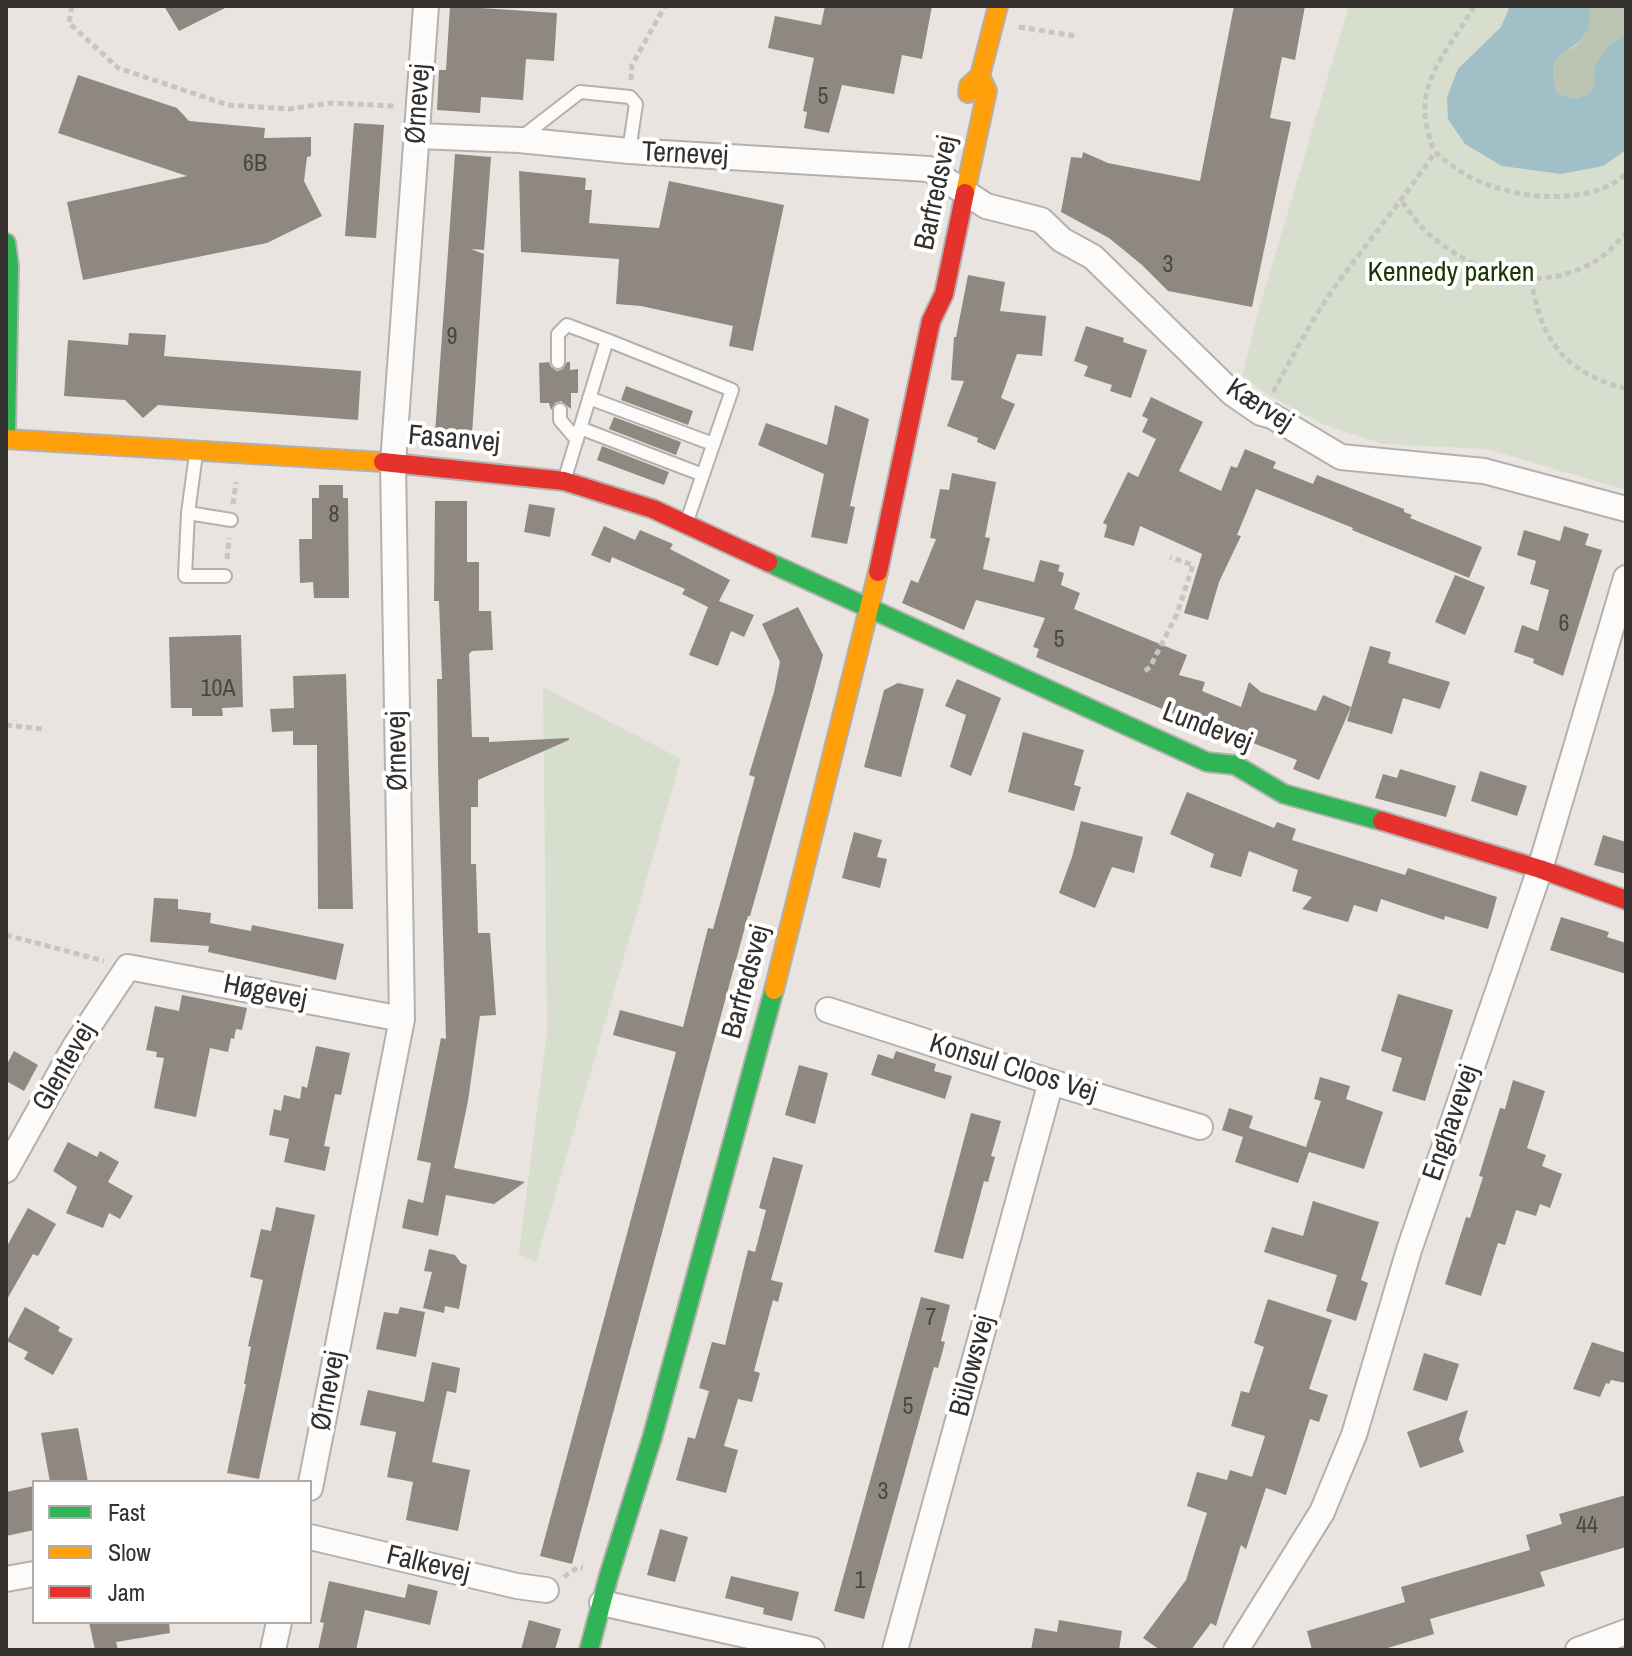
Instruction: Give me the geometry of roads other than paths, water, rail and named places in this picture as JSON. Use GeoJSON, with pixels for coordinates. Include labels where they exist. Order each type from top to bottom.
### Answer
{"type":"FeatureCollection","features":[{"type":"Feature","properties":{"kind":"street","name":"Ørnevej"},"geometry":{"type":"LineString","coordinates":[[312,1480],[402,1019],[393,463],[426,6]]}},
{"type":"Feature","properties":{"kind":"street","name":"Barfredsvej"},"geometry":{"type":"LineString","coordinates":[[589,1650],[652,1438],[724,1165],[780,970],[870,610],[931,321],[928,291],[958,188],[969,86],[980,76],[996,14]]}},
{"type":"Feature","properties":{"kind":"street","name":"Ternevej"},"geometry":{"type":"LineString","coordinates":[[417,136],[519,140],[629,151],[929,169],[958,188]]}},
{"type":"Feature","properties":{"kind":"street","name":"Kærvej"},"geometry":{"type":"LineString","coordinates":[[958,188],[986,206],[1041,220],[1062,240],[1093,257],[1232,393],[1261,413],[1272,416],[1341,457],[1484,471],[1626,509]]}},
{"type":"Feature","properties":{"kind":"street"},"geometry":{"type":"LineString","coordinates":[[6,243],[6,430]]}},
{"type":"Feature","properties":{"kind":"street","name":"Fasanvej"},"geometry":{"type":"LineString","coordinates":[[6,439],[393,463],[564,481],[653,509],[870,610]]}},
{"type":"Feature","properties":{"kind":"street","name":"Enghavevej"},"geometry":{"type":"LineString","coordinates":[[1236,1650],[1322,1512],[1354,1435],[1409,1250],[1540,869],[1626,578]]}},
{"type":"Feature","properties":{"kind":"street","name":"Lundevej"},"geometry":{"type":"LineString","coordinates":[[870,610],[1207,762],[1235,765],[1284,794],[1540,869],[1626,900]]}},
{"type":"Feature","properties":{"kind":"street","name":"Høgevej"},"geometry":{"type":"LineString","coordinates":[[128,967],[402,1019]]}},
{"type":"Feature","properties":{"kind":"street","name":"Glentevej"},"geometry":{"type":"LineString","coordinates":[[6,1170],[74,1048],[128,967]]}},
{"type":"Feature","properties":{"kind":"street","name":"Konsul Cloos Vej"},"geometry":{"type":"LineString","coordinates":[[828,1010],[1200,1127]]}},
{"type":"Feature","properties":{"kind":"street","name":"Bülowsvej"},"geometry":{"type":"LineString","coordinates":[[895,1650],[1051,1082]]}},
{"type":"Feature","properties":{"kind":"street","name":"Falkevej"},"geometry":{"type":"LineString","coordinates":[[312,1537],[517,1586],[546,1590]]}},
{"type":"Feature","properties":{"kind":"street"},"geometry":{"type":"LineString","coordinates":[[6,1579],[32,1574]]}},
{"type":"Feature","properties":{"kind":"street"},"geometry":{"type":"LineString","coordinates":[[602,1603],[812,1650]]}},
{"type":"Feature","properties":{"kind":"street"},"geometry":{"type":"LineString","coordinates":[[273,1650],[279,1624]]}},
{"type":"Feature","properties":{"kind":"street"},"geometry":{"type":"LineString","coordinates":[[1578,1650],[1626,1632]]}},
{"type":"Feature","properties":{"kind":"lane"},"geometry":{"type":"LineString","coordinates":[[519,140],[580,92],[630,97],[636,104],[629,151]]}},
{"type":"Feature","properties":{"kind":"lane"},"geometry":{"type":"LineString","coordinates":[[558,362],[558,334],[567,325],[732,390],[686,524]]}},
{"type":"Feature","properties":{"kind":"lane"},"geometry":{"type":"LineString","coordinates":[[564,481],[607,340]]}},
{"type":"Feature","properties":{"kind":"lane"},"geometry":{"type":"LineString","coordinates":[[589,398],[713,444]]}},
{"type":"Feature","properties":{"kind":"lane"},"geometry":{"type":"LineString","coordinates":[[560,410],[560,420],[578,434],[703,475]]}},
{"type":"Feature","properties":{"kind":"lane"},"geometry":{"type":"LineString","coordinates":[[197,451],[188,513],[185,576],[225,576]]}},
{"type":"Feature","properties":{"kind":"lane"},"geometry":{"type":"LineString","coordinates":[[188,513],[231,520]]}},
{"type":"Feature","properties":{"kind":"water"},"geometry":{"type":"Polygon","coordinates":[[[1510,6],[1590,6],[1589,25],[1584,36],[1560,55],[1555,63],[1553,74],[1557,93],[1567,97],[1584,96],[1593,90],[1594,69],[1602,54],[1626,35],[1626,150],[1603,166],[1561,174],[1502,166],[1465,144],[1448,119],[1447,97],[1458,69],[1501,27],[1510,6]]]}},
{"type":"Feature","properties":{"kind":"park label","name":"Kennedy parken"},"geometry":{"type":"Point","coordinates":[1451,273]}}]}
